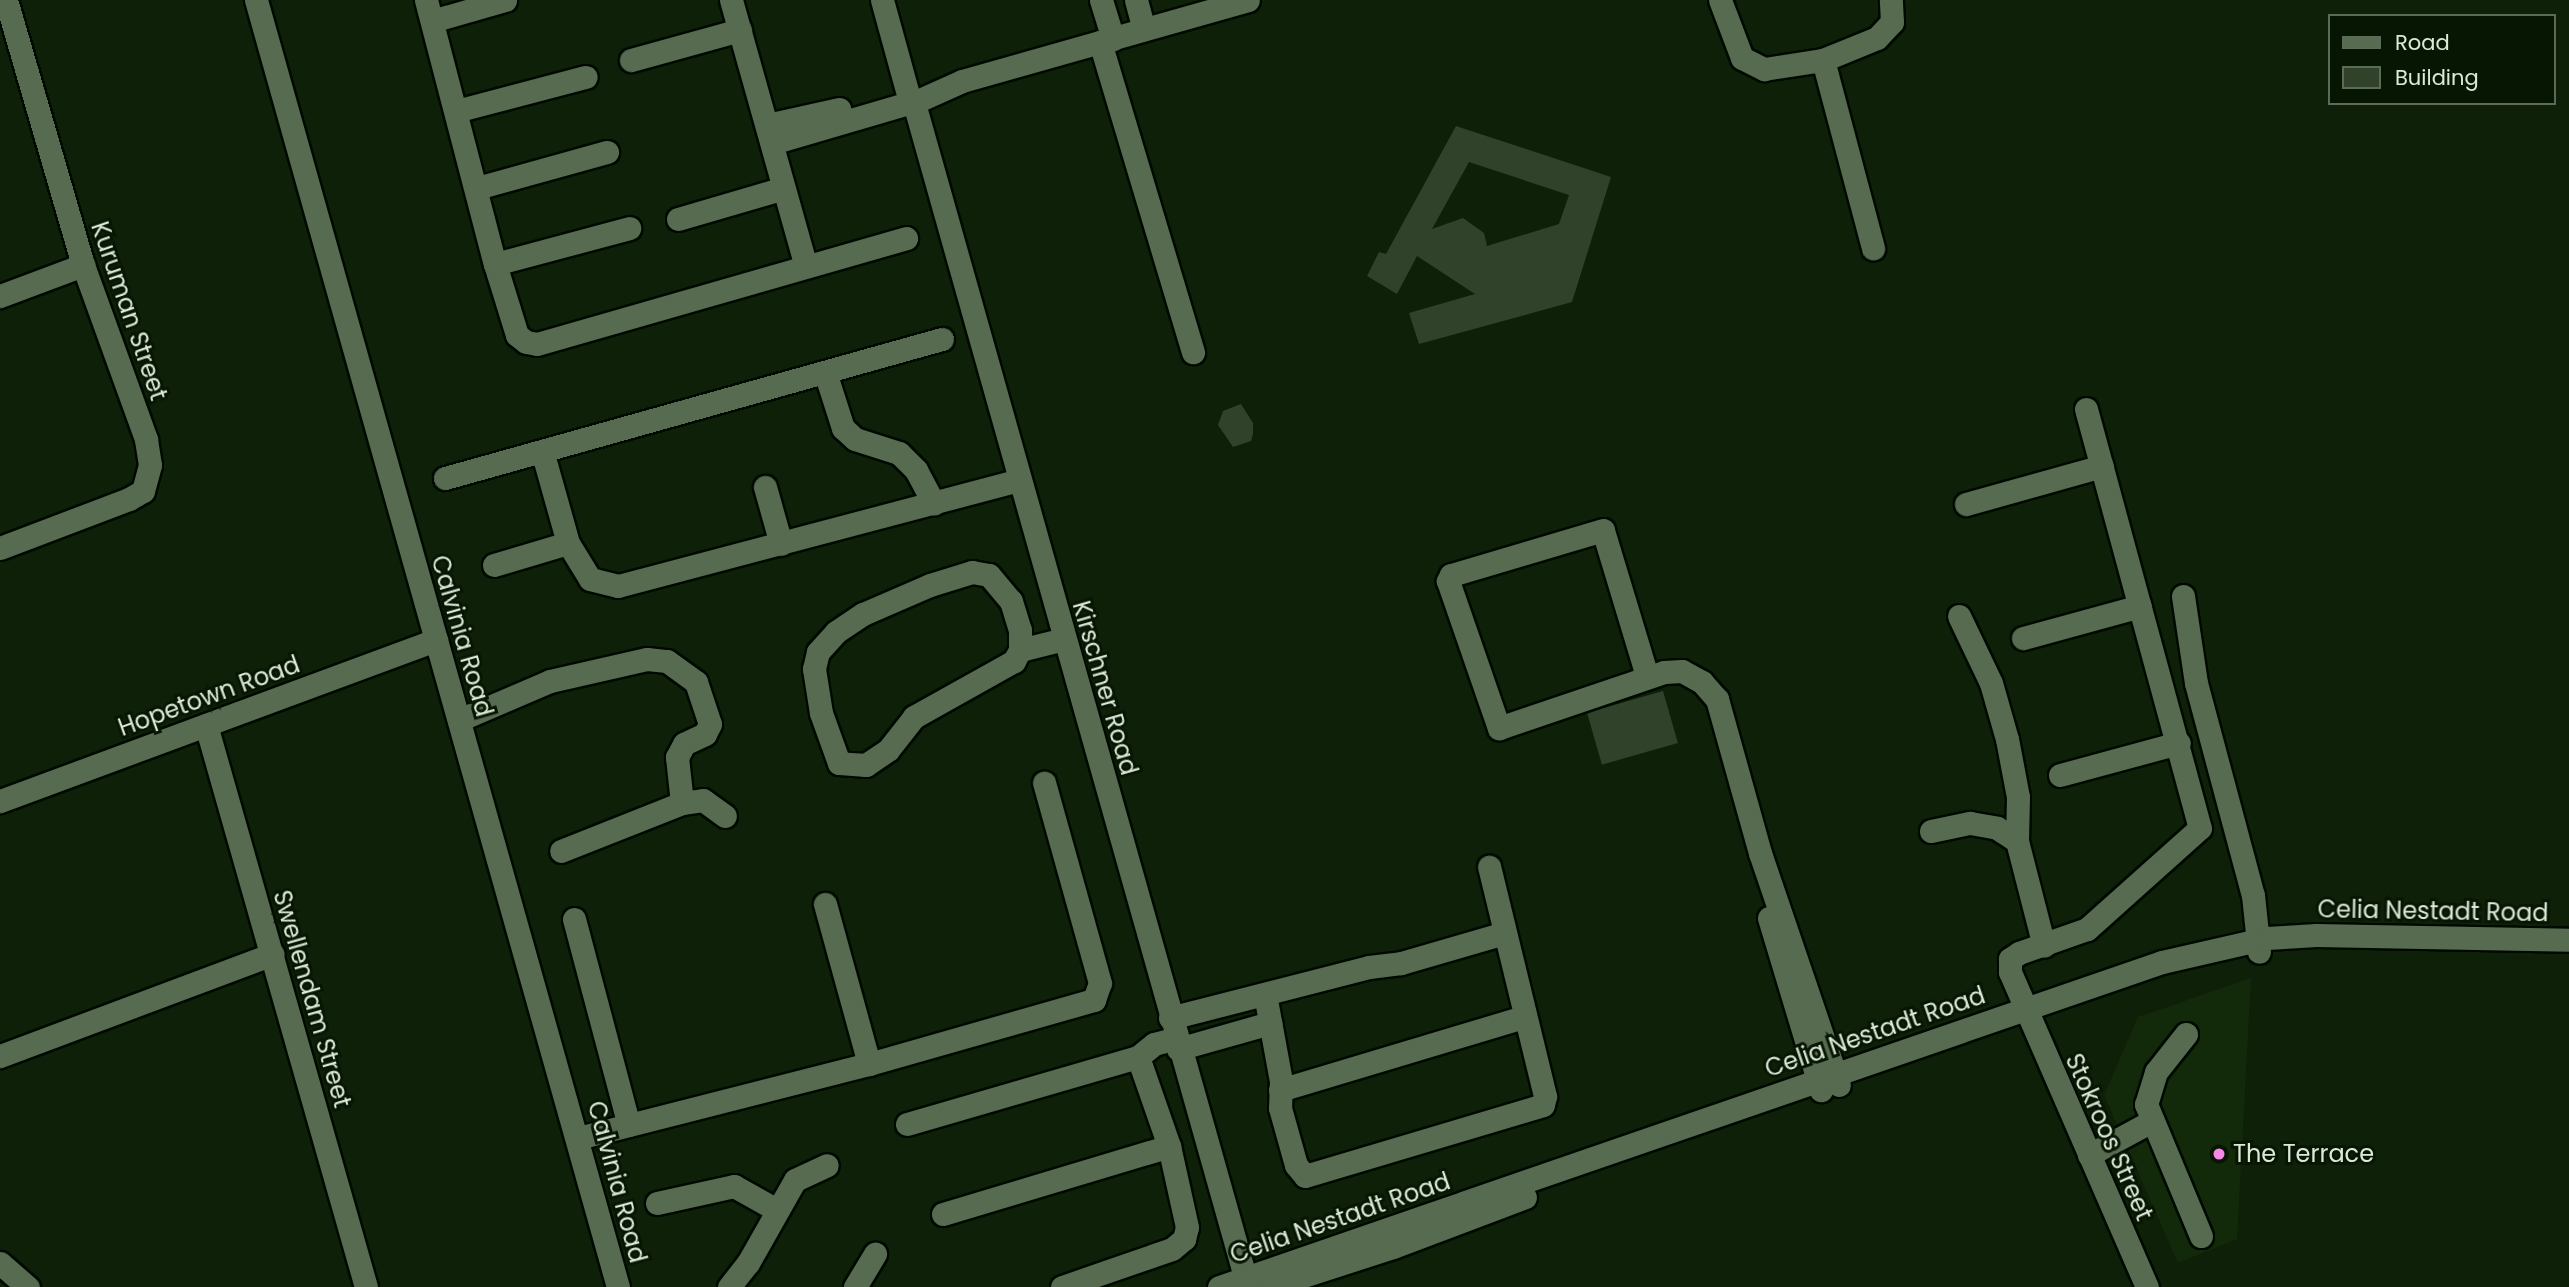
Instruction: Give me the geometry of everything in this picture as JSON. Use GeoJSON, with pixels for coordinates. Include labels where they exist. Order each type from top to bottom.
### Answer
{"type":"FeatureCollection","features":[{"type":"Feature","properties":{"kind":"street","name":"Kuruman Street"},"geometry":{"type":"LineString","coordinates":[[0,548],[129,499],[142,491],[148,480],[146,439],[83,265],[6,0]]}},
{"type":"Feature","properties":{"kind":"street","name":"Calvinia Road"},"geometry":{"type":"LineString","coordinates":[[256,0],[618,1287]]}},
{"type":"Feature","properties":{"kind":"street"},"geometry":{"type":"LineString","coordinates":[[505,0],[429,11],[495,264],[517,335],[537,344],[906,238]]}},
{"type":"Feature","properties":{"kind":"street","name":"Kirschner Road"},"geometry":{"type":"LineString","coordinates":[[882,0],[900,61],[914,94],[1018,480],[1246,1282]]}},
{"type":"Feature","properties":{"kind":"street"},"geometry":{"type":"LineString","coordinates":[[1101,0],[1106,40],[1193,352]]}},
{"type":"Feature","properties":{"kind":"street"},"geometry":{"type":"LineString","coordinates":[[1136,0],[1144,29]]}},
{"type":"Feature","properties":{"kind":"street"},"geometry":{"type":"LineString","coordinates":[[769,134],[1248,0]]}},
{"type":"Feature","properties":{"kind":"street"},"geometry":{"type":"LineString","coordinates":[[1720,0],[1737,50],[1746,62],[1780,69],[1823,60],[1885,33],[1892,22],[1891,0]]}},
{"type":"Feature","properties":{"kind":"street"},"geometry":{"type":"LineString","coordinates":[[734,1],[806,266]]}},
{"type":"Feature","properties":{"kind":"street"},"geometry":{"type":"LineString","coordinates":[[631,60],[740,30]]}},
{"type":"Feature","properties":{"kind":"street"},"geometry":{"type":"LineString","coordinates":[[1823,60],[1873,248]]}},
{"type":"Feature","properties":{"kind":"street"},"geometry":{"type":"LineString","coordinates":[[456,111],[586,77]]}},
{"type":"Feature","properties":{"kind":"street"},"geometry":{"type":"LineString","coordinates":[[477,188],[607,152]]}},
{"type":"Feature","properties":{"kind":"street"},"geometry":{"type":"LineString","coordinates":[[678,219],[784,188]]}},
{"type":"Feature","properties":{"kind":"street"},"geometry":{"type":"LineString","coordinates":[[495,264],[629,228]]}},
{"type":"Feature","properties":{"kind":"street"},"geometry":{"type":"LineString","coordinates":[[0,296],[83,265]]}},
{"type":"Feature","properties":{"kind":"street"},"geometry":{"type":"LineString","coordinates":[[445,478],[543,454],[942,339]]}},
{"type":"Feature","properties":{"kind":"street"},"geometry":{"type":"LineString","coordinates":[[825,372],[843,428],[855,439],[899,453],[916,470],[934,504]]}},
{"type":"Feature","properties":{"kind":"street"},"geometry":{"type":"LineString","coordinates":[[1959,616],[1992,683],[2007,739],[2018,797],[2017,841],[2044,946],[2087,929],[2200,828],[2086,409]]}},
{"type":"Feature","properties":{"kind":"street"},"geometry":{"type":"LineString","coordinates":[[543,454],[568,543],[590,579],[618,586],[1018,480]]}},
{"type":"Feature","properties":{"kind":"street"},"geometry":{"type":"LineString","coordinates":[[1966,504],[2102,466]]}},
{"type":"Feature","properties":{"kind":"street"},"geometry":{"type":"LineString","coordinates":[[765,487],[781,544]]}},
{"type":"Feature","properties":{"kind":"street"},"geometry":{"type":"LineString","coordinates":[[1647,676],[1603,530],[1451,575],[1448,581],[1499,728],[1647,676],[1682,671],[1702,682],[1717,699],[1760,853],[1765,902],[1828,1082]]}},
{"type":"Feature","properties":{"kind":"street"},"geometry":{"type":"LineString","coordinates":[[494,565],[568,543]]}},
{"type":"Feature","properties":{"kind":"street"},"geometry":{"type":"LineString","coordinates":[[1020,650],[1020,629],[1011,601],[989,575],[972,572],[930,585],[863,614],[836,632],[818,652],[814,669],[821,713],[839,763],[866,765],[888,750],[914,717],[1014,661],[1020,650],[1064,639]]}},
{"type":"Feature","properties":{"kind":"street"},"geometry":{"type":"LineString","coordinates":[[2183,596],[2196,683],[2253,895],[2259,946]]}},
{"type":"Feature","properties":{"kind":"street"},"geometry":{"type":"LineString","coordinates":[[2023,638],[2140,606]]}},
{"type":"Feature","properties":{"kind":"street","name":"Hopetown Road"},"geometry":{"type":"LineString","coordinates":[[0,801],[436,640]]}},
{"type":"Feature","properties":{"kind":"street"},"geometry":{"type":"LineString","coordinates":[[458,720],[575,673],[647,659],[667,661],[696,682],[710,724],[705,734],[684,744],[677,757],[682,803]]}},
{"type":"Feature","properties":{"kind":"street","name":"Swellendam Street"},"geometry":{"type":"LineString","coordinates":[[206,725],[366,1287]]}},
{"type":"Feature","properties":{"kind":"street"},"geometry":{"type":"LineString","coordinates":[[2060,775],[2179,743]]}},
{"type":"Feature","properties":{"kind":"street"},"geometry":{"type":"LineString","coordinates":[[578,1138],[869,1064],[1094,1000],[1100,983],[1044,783]]}},
{"type":"Feature","properties":{"kind":"street"},"geometry":{"type":"LineString","coordinates":[[561,851],[682,803],[703,800],[725,816]]}},
{"type":"Feature","properties":{"kind":"street"},"geometry":{"type":"LineString","coordinates":[[1931,831],[1970,823],[1997,828],[2017,841]]}},
{"type":"Feature","properties":{"kind":"street"},"geometry":{"type":"LineString","coordinates":[[1265,994],[1280,1090],[1296,1165],[1305,1176],[1543,1105],[1545,1096],[1489,867]]}},
{"type":"Feature","properties":{"kind":"street"},"geometry":{"type":"LineString","coordinates":[[825,904],[869,1064]]}},
{"type":"Feature","properties":{"kind":"street"},"geometry":{"type":"LineString","coordinates":[[574,919],[629,1125]]}},
{"type":"Feature","properties":{"kind":"street"},"geometry":{"type":"LineString","coordinates":[[907,1124],[1138,1057],[1154,1044],[1265,994],[1504,933]]}},
{"type":"Feature","properties":{"kind":"street","name":"Celia Nestadt Road"},"geometry":{"type":"LineString","coordinates":[[1219,1287],[1246,1282],[2025,1013],[2164,971],[2259,946],[2386,934],[2569,940]]}},
{"type":"Feature","properties":{"kind":"street","name":"Stokroos Street"},"geometry":{"type":"LineString","coordinates":[[2044,946],[2011,959],[2010,972],[2025,1013],[2147,1287]]}},
{"type":"Feature","properties":{"kind":"street","name":"Celia Nestadt Road"},"geometry":{"type":"LineString","coordinates":[[2259,946],[2409,946],[2569,953]]}},
{"type":"Feature","properties":{"kind":"street"},"geometry":{"type":"LineString","coordinates":[[0,1056],[273,954]]}},
{"type":"Feature","properties":{"kind":"street"},"geometry":{"type":"LineString","coordinates":[[1280,1090],[1524,1017]]}},
{"type":"Feature","properties":{"kind":"street"},"geometry":{"type":"LineString","coordinates":[[1175,1035],[1270,1023]]}},
{"type":"Feature","properties":{"kind":"street"},"geometry":{"type":"LineString","coordinates":[[2186,1034],[2149,1086],[2147,1104],[2201,1236]]}},
{"type":"Feature","properties":{"kind":"street"},"geometry":{"type":"LineString","coordinates":[[1062,1287],[1172,1249],[1184,1239],[1187,1227],[1169,1146],[1138,1057]]}},
{"type":"Feature","properties":{"kind":"street","name":"Celia Nestadt Road"},"geometry":{"type":"LineString","coordinates":[[1269,1287],[1392,1247],[1828,1082]]}},
{"type":"Feature","properties":{"kind":"street"},"geometry":{"type":"LineString","coordinates":[[2089,1155],[2152,1121]]}},
{"type":"Feature","properties":{"kind":"street"},"geometry":{"type":"LineString","coordinates":[[943,1214],[1169,1146]]}},
{"type":"Feature","properties":{"kind":"street"},"geometry":{"type":"LineString","coordinates":[[729,1287],[748,1263],[775,1209],[795,1180],[827,1165]]}},
{"type":"Feature","properties":{"kind":"street"},"geometry":{"type":"LineString","coordinates":[[657,1203],[733,1186],[775,1209]]}},
{"type":"Feature","properties":{"kind":"street"},"geometry":{"type":"LineString","coordinates":[[855,1287],[875,1254]]}},
{"type":"Feature","properties":{"kind":"street"},"geometry":{"type":"LineString","coordinates":[[0,1263],[28,1287]]}},
{"type":"Feature","properties":{"kind":"shaded area"},"geometry":{"type":"Polygon","coordinates":[[[2251,978],[2237,1239],[2178,1263],[2104,1095],[2138,1017],[2251,978]]]}},
{"type":"Feature","properties":{"kind":"building"},"geometry":{"type":"Polygon","coordinates":[[[1456,126],[1611,177],[1572,302],[1419,344],[1409,313],[1475,294],[1417,256],[1397,294],[1367,276],[1379,252],[1386,254],[1456,126]],[[1469,162],[1432,229],[1463,218],[1484,233],[1487,246],[1559,224],[1569,195],[1469,162]]]}},
{"type":"Feature","properties":{"kind":"building"},"geometry":{"type":"Polygon","coordinates":[[[1241,404],[1253,423],[1253,434],[1251,441],[1233,447],[1218,425],[1223,411],[1241,404]]]}},
{"type":"Feature","properties":{"kind":"building"},"geometry":{"type":"Polygon","coordinates":[[[1663,691],[1678,743],[1602,765],[1587,713],[1663,691]]]}},
{"type":"Feature","properties":{"kind":"place","name":"The Terrace"},"geometry":{"type":"Point","coordinates":[2219,1154]}}]}
